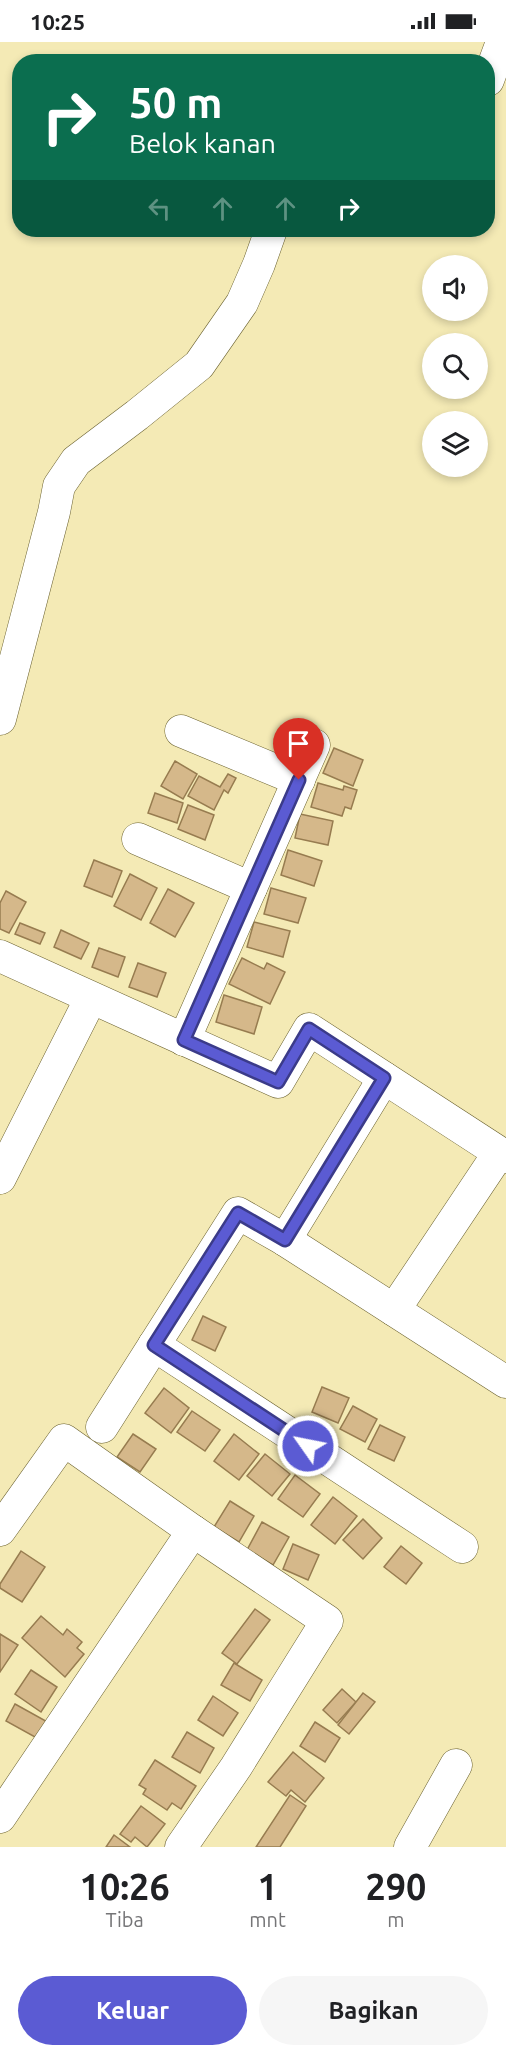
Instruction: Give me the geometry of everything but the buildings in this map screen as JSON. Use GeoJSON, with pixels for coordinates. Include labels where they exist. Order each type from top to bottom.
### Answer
{"type":"FeatureCollection","features":[{"type":"Feature","properties":{"kind":"street"},"geometry":{"type":"LineString","coordinates":[[495,61],[502,42]]}},
{"type":"Feature","properties":{"kind":"street"},"geometry":{"type":"LineString","coordinates":[[0,719],[59,486],[76,461],[199,365],[242,303],[269,237]]}},
{"type":"Feature","properties":{"kind":"street"},"geometry":{"type":"LineString","coordinates":[[181,731],[299,780]]}},
{"type":"Feature","properties":{"kind":"street"},"geometry":{"type":"LineString","coordinates":[[184,1040],[314,745]]}},
{"type":"Feature","properties":{"kind":"street"},"geometry":{"type":"LineString","coordinates":[[138,839],[251,888]]}},
{"type":"Feature","properties":{"kind":"street"},"geometry":{"type":"LineString","coordinates":[[0,956],[278,1082],[309,1029],[502,1155],[394,1310]]}},
{"type":"Feature","properties":{"kind":"street"},"geometry":{"type":"LineString","coordinates":[[0,1178],[91,998]]}},
{"type":"Feature","properties":{"kind":"street"},"geometry":{"type":"LineString","coordinates":[[285,1240],[384,1078]]}},
{"type":"Feature","properties":{"kind":"street"},"geometry":{"type":"LineString","coordinates":[[102,1427],[238,1213],[285,1240],[506,1382]]}},
{"type":"Feature","properties":{"kind":"street"},"geometry":{"type":"LineString","coordinates":[[154,1345],[462,1547]]}},
{"type":"Feature","properties":{"kind":"street"},"geometry":{"type":"LineString","coordinates":[[0,1530],[64,1440],[193,1531],[327,1621],[236,1767],[181,1847]]}},
{"type":"Feature","properties":{"kind":"street"},"geometry":{"type":"LineString","coordinates":[[0,1817],[193,1531]]}},
{"type":"Feature","properties":{"kind":"street"},"geometry":{"type":"LineString","coordinates":[[410,1847],[456,1765]]}},
{"type":"Feature","properties":{"kind":"route"},"geometry":{"type":"LineString","coordinates":[[299,780],[184,1040],[278,1082],[309,1029],[384,1078],[285,1240],[238,1213],[154,1345],[308,1446]]}}]}
